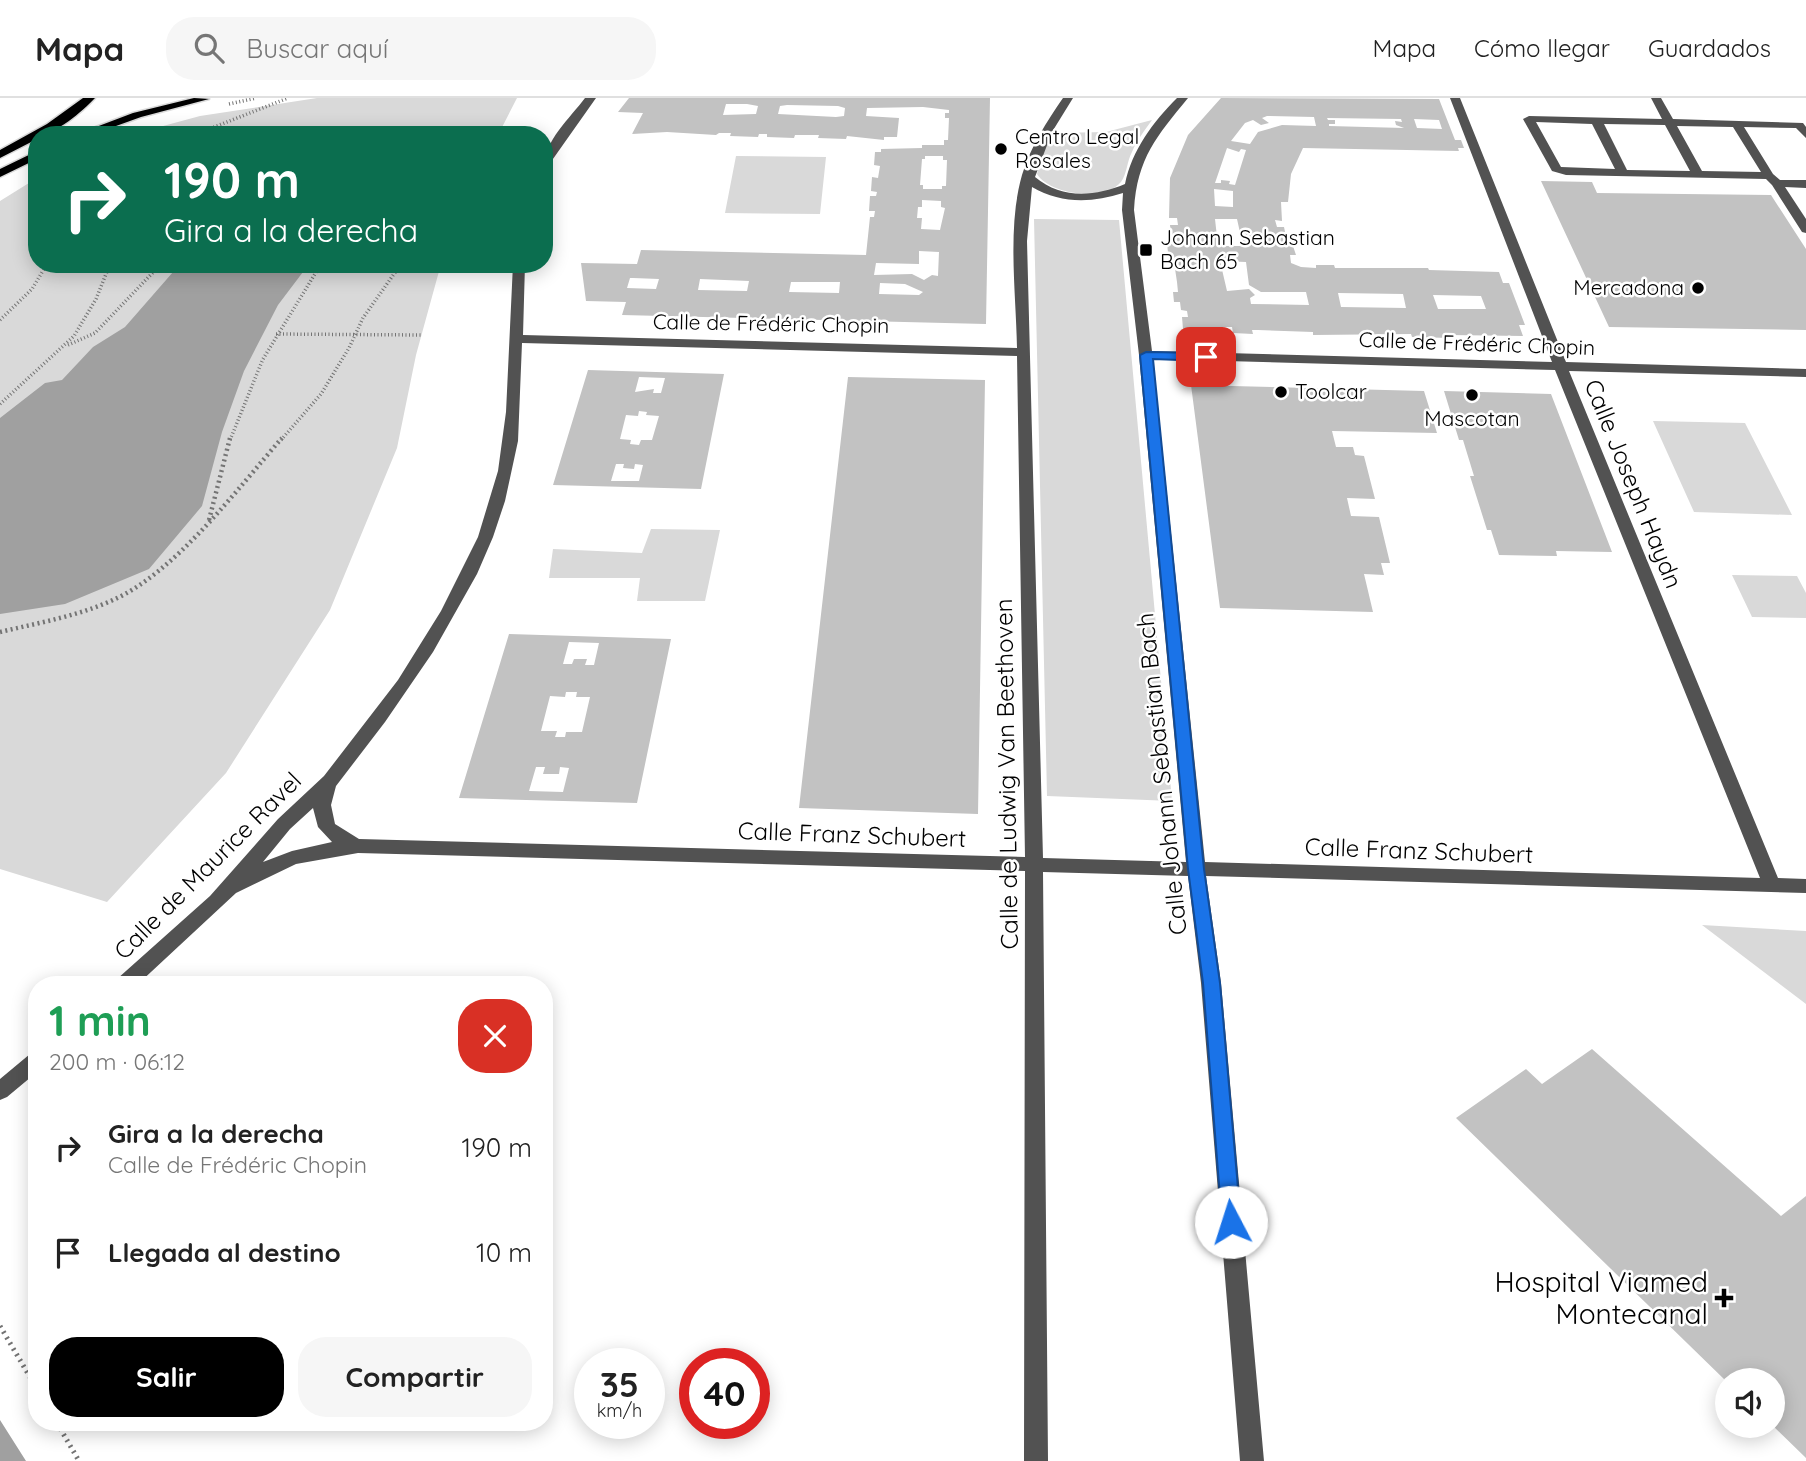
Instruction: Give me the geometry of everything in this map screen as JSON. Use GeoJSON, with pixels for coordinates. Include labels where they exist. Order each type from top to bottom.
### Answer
{"type":"FeatureCollection","features":[{"type":"Feature","properties":{"kind":"main road"},"geometry":{"type":"LineString","coordinates":[[50,126],[90,98]]}},
{"type":"Feature","properties":{"kind":"main road"},"geometry":{"type":"LineString","coordinates":[[185,98],[204,99]]}},
{"type":"Feature","properties":{"kind":"main road"},"geometry":{"type":"LineString","coordinates":[[106,126],[137,115],[211,98]]}},
{"type":"Feature","properties":{"kind":"main road"},"geometry":{"type":"LineString","coordinates":[[0,155],[28,139]]}},
{"type":"Feature","properties":{"kind":"main road"},"geometry":{"type":"LineString","coordinates":[[0,174],[28,159]]}},
{"type":"Feature","properties":{"kind":"street"},"geometry":{"type":"LineString","coordinates":[[553,148],[591,98]]}},
{"type":"Feature","properties":{"kind":"street","name":"Calle de Ludwig Van Beethoven"},"geometry":{"type":"LineString","coordinates":[[1036,1461],[1034,865],[1021,208],[1027,176],[1045,132],[1068,98]]}},
{"type":"Feature","properties":{"kind":"street","name":"Calle Johann Sebastian Bach"},"geometry":{"type":"LineString","coordinates":[[1183,98],[1147,139],[1140,153],[1128,210],[1146,355],[1196,869],[1212,983],[1252,1461]]}},
{"type":"Feature","properties":{"kind":"street","name":"Calle Joseph Haydn"},"geometry":{"type":"LineString","coordinates":[[1455,98],[1561,368],[1772,885]]}},
{"type":"Feature","properties":{"kind":"street"},"geometry":{"type":"LineString","coordinates":[[1656,98],[1666,122],[1698,175]]}},
{"type":"Feature","properties":{"kind":"street"},"geometry":{"type":"LineString","coordinates":[[1806,135],[1799,125],[1529,118],[1556,169],[1566,172],[1698,175],[1773,179],[1806,184]]}},
{"type":"Feature","properties":{"kind":"street"},"geometry":{"type":"LineString","coordinates":[[1596,120],[1623,173]]}},
{"type":"Feature","properties":{"kind":"street"},"geometry":{"type":"LineString","coordinates":[[1735,123],[1806,229]]}},
{"type":"Feature","properties":{"kind":"street"},"geometry":{"type":"LineString","coordinates":[[1027,176],[1044,190],[1072,197],[1107,195],[1131,186]]}},
{"type":"Feature","properties":{"kind":"street","name":"Calle de Maurice Ravel"},"geometry":{"type":"LineString","coordinates":[[134,976],[231,887],[284,825],[328,783],[399,690],[441,625],[476,556],[498,502],[509,455],[516,391],[519,273]]}},
{"type":"Feature","properties":{"kind":"street","name":"Calle de Frédéric Chopin"},"geometry":{"type":"LineString","coordinates":[[517,339],[1024,352]]}},
{"type":"Feature","properties":{"kind":"street","name":"Calle de Frédéric Chopin"},"geometry":{"type":"LineString","coordinates":[[1146,355],[1806,373]]}},
{"type":"Feature","properties":{"kind":"street","name":"Calle de Maurice Ravel"},"geometry":{"type":"LineString","coordinates":[[328,783],[321,807],[328,830]]}},
{"type":"Feature","properties":{"kind":"street","name":"Calle Franz Schubert"},"geometry":{"type":"LineString","coordinates":[[328,830],[339,839],[358,846]]}},
{"type":"Feature","properties":{"kind":"street","name":"Calle Franz Schubert"},"geometry":{"type":"LineString","coordinates":[[231,887],[278,861],[301,853],[358,846],[1806,886]]}},
{"type":"Feature","properties":{"kind":"street"},"geometry":{"type":"LineString","coordinates":[[0,1091],[28,1068]]}},
{"type":"Feature","properties":{"kind":"path"},"geometry":{"type":"LineString","coordinates":[[215,126],[288,98]]}},
{"type":"Feature","properties":{"kind":"path"},"geometry":{"type":"LineString","coordinates":[[0,320],[32,289],[42,273]]}},
{"type":"Feature","properties":{"kind":"path"},"geometry":{"type":"LineString","coordinates":[[0,404],[74,336],[96,299],[106,273]]}},
{"type":"Feature","properties":{"kind":"path"},"geometry":{"type":"LineString","coordinates":[[63,346],[95,333],[152,273]]}},
{"type":"Feature","properties":{"kind":"path"},"geometry":{"type":"LineString","coordinates":[[209,521],[234,423],[276,334],[315,273]]}},
{"type":"Feature","properties":{"kind":"path"},"geometry":{"type":"LineString","coordinates":[[0,632],[52,620],[114,600],[159,573],[209,521],[321,394],[363,318],[395,273]]}},
{"type":"Feature","properties":{"kind":"path"},"geometry":{"type":"LineString","coordinates":[[276,334],[421,335]]}},
{"type":"Feature","properties":{"kind":"path"},"geometry":{"type":"LineString","coordinates":[[0,1326],[28,1374]]}},
{"type":"Feature","properties":{"kind":"path"},"geometry":{"type":"LineString","coordinates":[[62,1431],[79,1461]]}},
{"type":"Feature","properties":{"kind":"shaded area"},"geometry":{"type":"Polygon","coordinates":[[[317,98],[517,98],[503,126],[163,126],[200,116],[317,98]]]}},
{"type":"Feature","properties":{"kind":"shaded area"},"geometry":{"type":"Polygon","coordinates":[[[1152,120],[1130,156],[1123,179],[1113,188],[1091,194],[1065,191],[1053,187],[1037,174],[1043,152],[1053,133],[1106,132],[1152,120]]]}},
{"type":"Feature","properties":{"kind":"shaded area"},"geometry":{"type":"Polygon","coordinates":[[[736,156],[826,157],[820,214],[725,213],[736,156]]]}},
{"type":"Feature","properties":{"kind":"shaded area"},"geometry":{"type":"Polygon","coordinates":[[[28,184],[28,273],[439,273],[416,355],[397,448],[330,610],[226,773],[107,902],[0,869],[0,201],[28,184]]]}},
{"type":"Feature","properties":{"kind":"shaded area"},"geometry":{"type":"Polygon","coordinates":[[[1034,219],[1119,220],[1172,801],[1047,796],[1034,219]]]}},
{"type":"Feature","properties":{"kind":"shaded area"},"geometry":{"type":"Polygon","coordinates":[[[172,273],[302,273],[278,305],[244,371],[222,432],[202,506],[149,569],[65,604],[0,614],[0,418],[45,383],[62,380],[93,347],[125,327],[172,273]]]}},
{"type":"Feature","properties":{"kind":"shaded area"},"geometry":{"type":"Polygon","coordinates":[[[1653,421],[1745,423],[1792,515],[1694,512],[1653,421]]]}},
{"type":"Feature","properties":{"kind":"shaded area"},"geometry":{"type":"Polygon","coordinates":[[[651,529],[720,530],[705,601],[637,601],[640,578],[549,578],[553,549],[642,553],[651,529]]]}},
{"type":"Feature","properties":{"kind":"shaded area"},"geometry":{"type":"Polygon","coordinates":[[[1732,575],[1797,576],[1806,593],[1806,618],[1752,617],[1732,575]]]}},
{"type":"Feature","properties":{"kind":"shaded area"},"geometry":{"type":"Polygon","coordinates":[[[1702,925],[1806,931],[1806,1004],[1702,925]]]}},
{"type":"Feature","properties":{"kind":"shaded area"},"geometry":{"type":"Polygon","coordinates":[[[0,1420],[26,1461],[0,1461],[0,1420]]]}},
{"type":"Feature","properties":{"kind":"building"},"geometry":{"type":"Polygon","coordinates":[[[629,98],[990,98],[986,324],[622,315],[626,302],[586,301],[581,263],[637,264],[641,250],[866,255],[870,217],[874,217],[875,211],[869,211],[870,196],[876,196],[877,192],[871,191],[872,177],[878,178],[880,166],[874,165],[875,152],[881,152],[881,149],[944,145],[944,140],[948,140],[949,118],[945,118],[945,113],[949,113],[949,110],[923,107],[867,108],[866,116],[899,118],[897,137],[884,137],[884,140],[847,136],[846,139],[818,138],[819,135],[795,135],[794,138],[767,137],[767,134],[759,134],[758,137],[730,136],[731,133],[632,134],[643,113],[618,112],[629,98]],[[726,104],[723,115],[756,114],[758,106],[726,104]],[[787,105],[780,106],[778,114],[836,117],[844,116],[845,108],[787,105]],[[925,156],[925,159],[922,159],[920,185],[923,185],[923,189],[942,189],[942,186],[946,186],[947,160],[943,160],[943,156],[925,156]],[[922,200],[922,207],[918,207],[917,218],[922,218],[921,229],[940,230],[945,208],[941,207],[941,201],[922,200]],[[919,251],[919,264],[876,263],[874,275],[912,274],[924,280],[932,275],[938,276],[939,252],[919,251]],[[630,278],[627,288],[656,289],[659,279],[630,278]],[[700,279],[698,290],[747,291],[749,281],[700,279]],[[791,282],[789,292],[839,293],[840,282],[791,282]],[[880,283],[879,294],[919,295],[923,292],[905,284],[880,283]]]}},
{"type":"Feature","properties":{"kind":"building"},"geometry":{"type":"Polygon","coordinates":[[[1221,98],[1439,99],[1455,140],[1461,140],[1464,148],[1458,148],[1459,151],[1303,148],[1291,174],[1288,202],[1281,202],[1282,221],[1275,220],[1277,227],[1284,227],[1288,246],[1293,246],[1296,255],[1290,255],[1291,263],[1301,267],[1334,265],[1335,268],[1428,268],[1499,272],[1503,283],[1509,283],[1525,325],[1519,325],[1523,336],[1450,335],[1451,338],[1412,337],[1411,334],[1313,335],[1313,332],[1252,330],[1253,334],[1233,333],[1232,327],[1223,327],[1223,330],[1183,329],[1182,317],[1188,317],[1187,311],[1181,310],[1180,302],[1174,302],[1173,292],[1178,292],[1177,282],[1174,262],[1169,262],[1167,243],[1172,244],[1170,225],[1178,225],[1177,218],[1169,218],[1170,178],[1188,135],[1221,98]],[[1314,117],[1262,118],[1269,123],[1261,125],[1253,120],[1245,123],[1231,141],[1250,144],[1258,132],[1282,125],[1316,126],[1314,117]],[[1327,118],[1335,120],[1335,124],[1329,126],[1404,128],[1396,125],[1395,121],[1402,122],[1401,119],[1327,118]],[[1414,119],[1417,128],[1442,129],[1439,120],[1414,119]],[[1227,148],[1215,183],[1221,183],[1221,180],[1230,181],[1229,184],[1235,185],[1246,150],[1241,149],[1239,152],[1227,148]],[[1214,189],[1215,206],[1233,207],[1233,191],[1214,189]],[[1215,219],[1218,246],[1243,246],[1237,219],[1215,219]],[[1220,261],[1227,291],[1249,289],[1255,295],[1250,298],[1251,304],[1309,305],[1306,292],[1261,292],[1249,285],[1246,262],[1220,261]],[[1338,293],[1341,307],[1406,308],[1403,294],[1338,293]],[[1433,295],[1438,309],[1486,309],[1481,296],[1433,295]]]}},
{"type":"Feature","properties":{"kind":"building","name":"Mercadona"},"geometry":{"type":"Polygon","coordinates":[[[1541,181],[1592,182],[1597,193],[1771,195],[1806,249],[1806,330],[1609,327],[1541,181]]]}},
{"type":"Feature","properties":{"kind":"building"},"geometry":{"type":"Polygon","coordinates":[[[588,370],[724,374],[701,489],[553,485],[588,370]],[[639,377],[635,392],[654,389],[653,393],[661,393],[665,378],[639,377]],[[639,411],[638,416],[626,415],[620,439],[631,440],[630,444],[639,445],[641,440],[652,440],[659,416],[646,415],[647,412],[639,411]],[[616,464],[611,481],[639,481],[643,465],[635,464],[634,469],[623,468],[624,464],[616,464]]]}},
{"type":"Feature","properties":{"kind":"building"},"geometry":{"type":"Polygon","coordinates":[[[848,377],[985,380],[978,814],[799,808],[848,377]]]}},
{"type":"Feature","properties":{"kind":"building"},"geometry":{"type":"Polygon","coordinates":[[[1191,385],[1424,391],[1437,433],[1332,431],[1336,447],[1353,447],[1355,455],[1364,456],[1375,499],[1347,498],[1351,516],[1379,517],[1390,563],[1381,563],[1384,575],[1364,574],[1373,612],[1220,608],[1191,385]]]}},
{"type":"Feature","properties":{"kind":"building"},"geometry":{"type":"Polygon","coordinates":[[[1444,391],[1551,394],[1612,552],[1556,551],[1557,556],[1499,555],[1491,530],[1487,530],[1470,476],[1474,476],[1463,440],[1459,440],[1444,391]]]}},
{"type":"Feature","properties":{"kind":"building"},"geometry":{"type":"Polygon","coordinates":[[[509,634],[671,639],[637,803],[459,798],[509,634]],[[569,642],[563,664],[572,664],[574,659],[587,659],[585,665],[594,665],[599,643],[569,642]],[[566,692],[565,697],[550,696],[541,731],[557,731],[555,737],[565,737],[566,732],[582,732],[590,697],[576,697],[577,692],[566,692]],[[536,767],[529,791],[563,792],[569,768],[560,767],[559,774],[543,774],[545,767],[536,767]]]}},
{"type":"Feature","properties":{"kind":"building","name":"Hospital Viamed Montecanal"},"geometry":{"type":"Polygon","coordinates":[[[1592,1049],[1781,1216],[1806,1196],[1806,1458],[1785,1438],[1785,1368],[1715,1368],[1715,1370],[1456,1118],[1526,1069],[1542,1084],[1592,1049]]]}},
{"type":"Feature","properties":{"kind":"place","name":"Centro Legal Rosales"},"geometry":{"type":"Point","coordinates":[1001,149]}},
{"type":"Feature","properties":{"kind":"place","name":"Johann Sebastian Bach 65"},"geometry":{"type":"Point","coordinates":[1146,250]}},
{"type":"Feature","properties":{"kind":"place","name":"Mercadona"},"geometry":{"type":"Point","coordinates":[1698,288]}},
{"type":"Feature","properties":{"kind":"place","name":"Toolcar"},"geometry":{"type":"Point","coordinates":[1281,392]}},
{"type":"Feature","properties":{"kind":"place","name":"Mascotan"},"geometry":{"type":"Point","coordinates":[1472,395]}},
{"type":"Feature","properties":{"kind":"place","name":"Hospital Viamed Montecanal"},"geometry":{"type":"Point","coordinates":[1724,1298]}},
{"type":"Feature","properties":{"kind":"route"},"geometry":{"type":"LineString","coordinates":[[1206,357],[1146,355],[1196,869],[1212,983],[1231,1222]]}}]}
